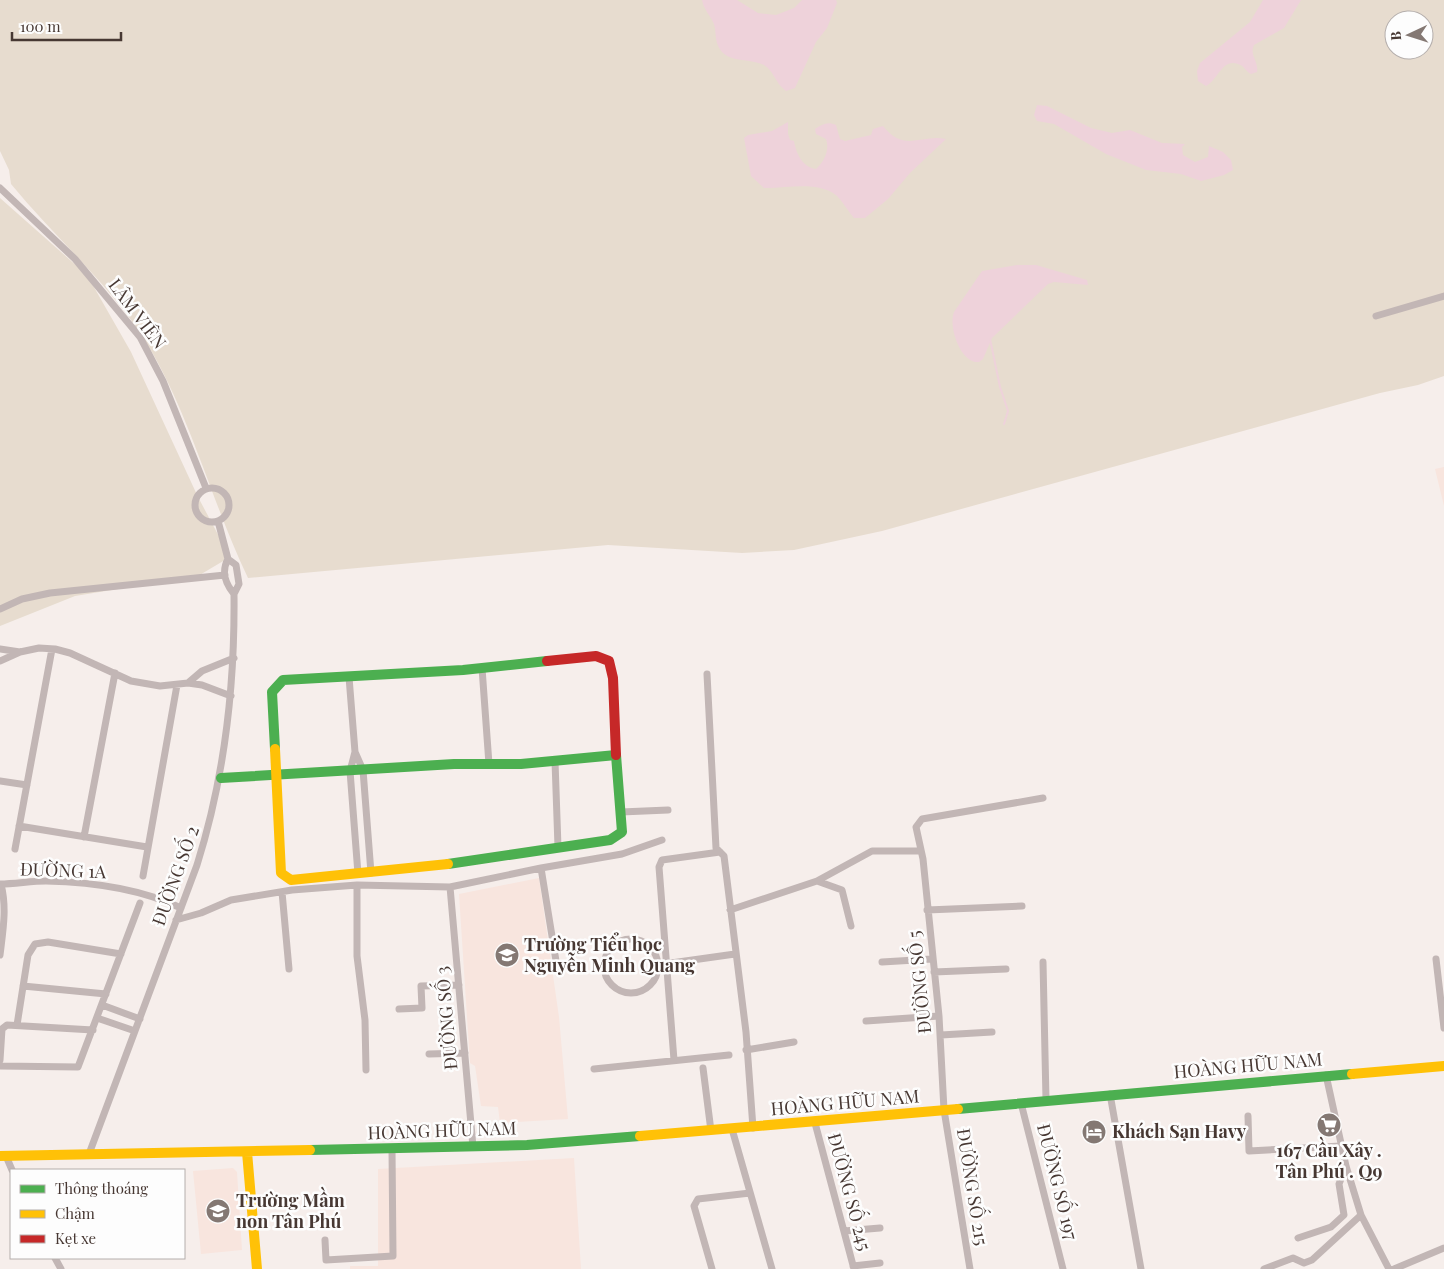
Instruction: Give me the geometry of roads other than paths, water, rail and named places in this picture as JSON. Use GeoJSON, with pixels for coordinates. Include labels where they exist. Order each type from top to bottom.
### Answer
{"type":"FeatureCollection","features":[{"type":"Feature","properties":{"kind":"street","name":"LÂM VIÊN"},"geometry":{"type":"LineString","coordinates":[[0,188],[76,259],[140,337],[163,381],[206,488]]}},
{"type":"Feature","properties":{"kind":"street"},"geometry":{"type":"LineString","coordinates":[[1376,316],[1444,296]]}},
{"type":"Feature","properties":{"kind":"street"},"geometry":{"type":"LineString","coordinates":[[212,487],[222,490],[229,498],[227,514],[218,521],[207,522],[196,511],[198,495],[206,488],[212,487]]}},
{"type":"Feature","properties":{"kind":"street"},"geometry":{"type":"LineString","coordinates":[[218,521],[228,559],[236,565],[238,570],[239,584],[234,594],[227,585],[225,576],[224,567],[228,559]]}},
{"type":"Feature","properties":{"kind":"street"},"geometry":{"type":"LineString","coordinates":[[0,609],[22,599],[50,593],[225,576]]}},
{"type":"Feature","properties":{"kind":"street","name":"ĐƯỜNG SỐ 2"},"geometry":{"type":"LineString","coordinates":[[89,1154],[181,908],[211,822],[221,778],[231,696],[234,658],[234,594]]}},
{"type":"Feature","properties":{"kind":"street"},"geometry":{"type":"LineString","coordinates":[[15,849],[52,648]]}},
{"type":"Feature","properties":{"kind":"street"},"geometry":{"type":"LineString","coordinates":[[0,649],[20,652],[52,648],[70,653],[142,684],[177,685],[188,683],[202,685],[231,696]]}},
{"type":"Feature","properties":{"kind":"street"},"geometry":{"type":"LineString","coordinates":[[0,661],[20,652]]}},
{"type":"Feature","properties":{"kind":"street"},"geometry":{"type":"LineString","coordinates":[[596,656],[609,662],[613,678],[622,832],[610,840],[463,863],[291,880],[286,878],[281,873],[272,692],[278,683],[283,680],[350,677],[482,668],[596,656]]}},
{"type":"Feature","properties":{"kind":"street"},"geometry":{"type":"LineString","coordinates":[[188,683],[202,671],[234,658]]}},
{"type":"Feature","properties":{"kind":"street"},"geometry":{"type":"LineString","coordinates":[[482,668],[489,764]]}},
{"type":"Feature","properties":{"kind":"street"},"geometry":{"type":"LineString","coordinates":[[84,837],[115,673]]}},
{"type":"Feature","properties":{"kind":"street"},"geometry":{"type":"LineString","coordinates":[[707,674],[716,848],[724,856],[735,954],[743,1004],[753,1128]]}},
{"type":"Feature","properties":{"kind":"street"},"geometry":{"type":"LineString","coordinates":[[350,677],[355,752],[350,771],[358,874]]}},
{"type":"Feature","properties":{"kind":"street"},"geometry":{"type":"LineString","coordinates":[[143,876],[177,685]]}},
{"type":"Feature","properties":{"kind":"street"},"geometry":{"type":"LineString","coordinates":[[355,752],[363,770],[371,873]]}},
{"type":"Feature","properties":{"kind":"street"},"geometry":{"type":"LineString","coordinates":[[221,778],[554,761],[616,755]]}},
{"type":"Feature","properties":{"kind":"street"},"geometry":{"type":"LineString","coordinates":[[554,761],[558,847]]}},
{"type":"Feature","properties":{"kind":"street"},"geometry":{"type":"LineString","coordinates":[[0,781],[27,785]]}},
{"type":"Feature","properties":{"kind":"street","name":"ĐƯỜNG SỐ 5"},"geometry":{"type":"LineString","coordinates":[[944,1110],[941,1034],[916,827],[922,819],[1043,798]]}},
{"type":"Feature","properties":{"kind":"street"},"geometry":{"type":"LineString","coordinates":[[621,812],[668,810]]}},
{"type":"Feature","properties":{"kind":"street"},"geometry":{"type":"LineString","coordinates":[[19,826],[147,848]]}},
{"type":"Feature","properties":{"kind":"street"},"geometry":{"type":"LineString","coordinates":[[176,920],[201,913],[231,900],[282,892],[358,885],[450,887],[541,868],[622,854],[662,840]]}},
{"type":"Feature","properties":{"kind":"street"},"geometry":{"type":"LineString","coordinates":[[730,910],[817,881],[872,851],[920,851]]}},
{"type":"Feature","properties":{"kind":"street"},"geometry":{"type":"LineString","coordinates":[[674,1060],[659,867],[662,860],[720,852]]}},
{"type":"Feature","properties":{"kind":"street"},"geometry":{"type":"LineString","coordinates":[[541,868],[557,967]]}},
{"type":"Feature","properties":{"kind":"street","name":"ĐƯỜNG 1A"},"geometry":{"type":"LineString","coordinates":[[0,884],[44,881],[88,883],[156,896],[181,908]]}},
{"type":"Feature","properties":{"kind":"street"},"geometry":{"type":"LineString","coordinates":[[817,881],[842,890],[851,926]]}},
{"type":"Feature","properties":{"kind":"street"},"geometry":{"type":"LineString","coordinates":[[0,884],[5,900],[0,955]]}},
{"type":"Feature","properties":{"kind":"street"},"geometry":{"type":"LineString","coordinates":[[358,885],[357,956],[366,1020],[366,1070]]}},
{"type":"Feature","properties":{"kind":"street","name":"ĐƯỜNG SỐ 3"},"geometry":{"type":"LineString","coordinates":[[450,887],[473,1147]]}},
{"type":"Feature","properties":{"kind":"street"},"geometry":{"type":"LineString","coordinates":[[282,892],[289,969]]}},
{"type":"Feature","properties":{"kind":"street"},"geometry":{"type":"LineString","coordinates":[[0,1066],[77,1068],[140,903]]}},
{"type":"Feature","properties":{"kind":"street"},"geometry":{"type":"LineString","coordinates":[[927,910],[1022,906]]}},
{"type":"Feature","properties":{"kind":"street"},"geometry":{"type":"LineString","coordinates":[[631,938],[638,939],[650,946],[655,952],[659,965],[658,972],[651,985],[646,990],[632,994],[625,993],[612,986],[605,974],[604,959],[611,947],[617,942],[631,938]]}},
{"type":"Feature","properties":{"kind":"street"},"geometry":{"type":"LineString","coordinates":[[17,1025],[28,956],[35,944],[48,942],[121,954]]}},
{"type":"Feature","properties":{"kind":"street"},"geometry":{"type":"LineString","coordinates":[[659,965],[735,954]]}},
{"type":"Feature","properties":{"kind":"street"},"geometry":{"type":"LineString","coordinates":[[882,962],[932,959]]}},
{"type":"Feature","properties":{"kind":"street"},"geometry":{"type":"LineString","coordinates":[[1436,959],[1444,1028]]}},
{"type":"Feature","properties":{"kind":"street"},"geometry":{"type":"LineString","coordinates":[[1042,962],[1046,1100]]}},
{"type":"Feature","properties":{"kind":"street"},"geometry":{"type":"LineString","coordinates":[[934,972],[1006,969]]}},
{"type":"Feature","properties":{"kind":"street"},"geometry":{"type":"LineString","coordinates":[[399,1009],[422,1008],[421,986],[459,985]]}},
{"type":"Feature","properties":{"kind":"street"},"geometry":{"type":"LineString","coordinates":[[23,986],[106,994]]}},
{"type":"Feature","properties":{"kind":"street"},"geometry":{"type":"LineString","coordinates":[[102,1005],[140,1019]]}},
{"type":"Feature","properties":{"kind":"street"},"geometry":{"type":"LineString","coordinates":[[866,1021],[939,1016]]}},
{"type":"Feature","properties":{"kind":"street"},"geometry":{"type":"LineString","coordinates":[[97,1018],[135,1031]]}},
{"type":"Feature","properties":{"kind":"street"},"geometry":{"type":"LineString","coordinates":[[0,1060],[2,1029],[7,1026],[93,1030]]}},
{"type":"Feature","properties":{"kind":"street"},"geometry":{"type":"LineString","coordinates":[[941,1034],[992,1032]]}},
{"type":"Feature","properties":{"kind":"street"},"geometry":{"type":"LineString","coordinates":[[746,1050],[794,1042]]}},
{"type":"Feature","properties":{"kind":"street"},"geometry":{"type":"LineString","coordinates":[[429,1054],[465,1053]]}},
{"type":"Feature","properties":{"kind":"street"},"geometry":{"type":"LineString","coordinates":[[594,1069],[729,1055]]}},
{"type":"Feature","properties":{"kind":"street","name":"HOÀNG HỮU NAM"},"geometry":{"type":"LineString","coordinates":[[89,1154],[527,1145],[815,1123],[1110,1094],[1444,1066]]}},
{"type":"Feature","properties":{"kind":"street"},"geometry":{"type":"LineString","coordinates":[[703,1068],[711,1131]]}},
{"type":"Feature","properties":{"kind":"street"},"geometry":{"type":"LineString","coordinates":[[1326,1075],[1346,1166],[1362,1215],[1389,1269]]}},
{"type":"Feature","properties":{"kind":"street"},"geometry":{"type":"LineString","coordinates":[[1110,1094],[1141,1269]]}},
{"type":"Feature","properties":{"kind":"street","name":"ĐƯỜNG SỐ 197"},"geometry":{"type":"LineString","coordinates":[[1021,1103],[1063,1269]]}},
{"type":"Feature","properties":{"kind":"street","name":"ĐƯỜNG SỐ 215"},"geometry":{"type":"LineString","coordinates":[[944,1110],[970,1269]]}},
{"type":"Feature","properties":{"kind":"street"},"geometry":{"type":"LineString","coordinates":[[1248,1116],[1249,1151],[1341,1146]]}},
{"type":"Feature","properties":{"kind":"street","name":"ĐƯỜNG SỐ 245"},"geometry":{"type":"LineString","coordinates":[[815,1123],[853,1268]]}},
{"type":"Feature","properties":{"kind":"street"},"geometry":{"type":"LineString","coordinates":[[732,1130],[772,1269]]}},
{"type":"Feature","properties":{"kind":"street"},"geometry":{"type":"LineString","coordinates":[[325,1240],[326,1260],[393,1256],[392,1149]]}},
{"type":"Feature","properties":{"kind":"street"},"geometry":{"type":"LineString","coordinates":[[247,1152],[257,1269]]}},
{"type":"Feature","properties":{"kind":"street"},"geometry":{"type":"LineString","coordinates":[[3,1156],[89,1154]]}},
{"type":"Feature","properties":{"kind":"street"},"geometry":{"type":"LineString","coordinates":[[3,1156],[11,1169]]}},
{"type":"Feature","properties":{"kind":"street"},"geometry":{"type":"LineString","coordinates":[[1298,1238],[1332,1228],[1344,1215],[1339,1184],[1346,1166]]}},
{"type":"Feature","properties":{"kind":"street"},"geometry":{"type":"LineString","coordinates":[[712,1269],[694,1206],[698,1200],[750,1193]]}},
{"type":"Feature","properties":{"kind":"street"},"geometry":{"type":"LineString","coordinates":[[1264,1269],[1293,1258],[1304,1263],[1312,1260],[1362,1215]]}},
{"type":"Feature","properties":{"kind":"street"},"geometry":{"type":"LineString","coordinates":[[844,1231],[880,1228]]}},
{"type":"Feature","properties":{"kind":"street"},"geometry":{"type":"LineString","coordinates":[[1394,1269],[1444,1248]]}},
{"type":"Feature","properties":{"kind":"street"},"geometry":{"type":"LineString","coordinates":[[853,1268],[880,1263]]}},
{"type":"Feature","properties":{"kind":"waterway"},"geometry":{"type":"LineString","coordinates":[[990,339],[1000,387],[1008,411],[1004,424]]}},
{"type":"Feature","properties":{"kind":"place","name":"Trường Tiểu học Nguyễn Minh Quang"},"geometry":{"type":"Point","coordinates":[507,955]}},
{"type":"Feature","properties":{"kind":"place","name":"167 Cầu Xây . Tân Phú . Q9"},"geometry":{"type":"Point","coordinates":[1329,1125]}},
{"type":"Feature","properties":{"kind":"place","name":"Khách Sạn Havy"},"geometry":{"type":"Point","coordinates":[1094,1132]}},
{"type":"Feature","properties":{"kind":"place","name":"Trường Mầm non Tân Phú"},"geometry":{"type":"Point","coordinates":[218,1211]}}]}
